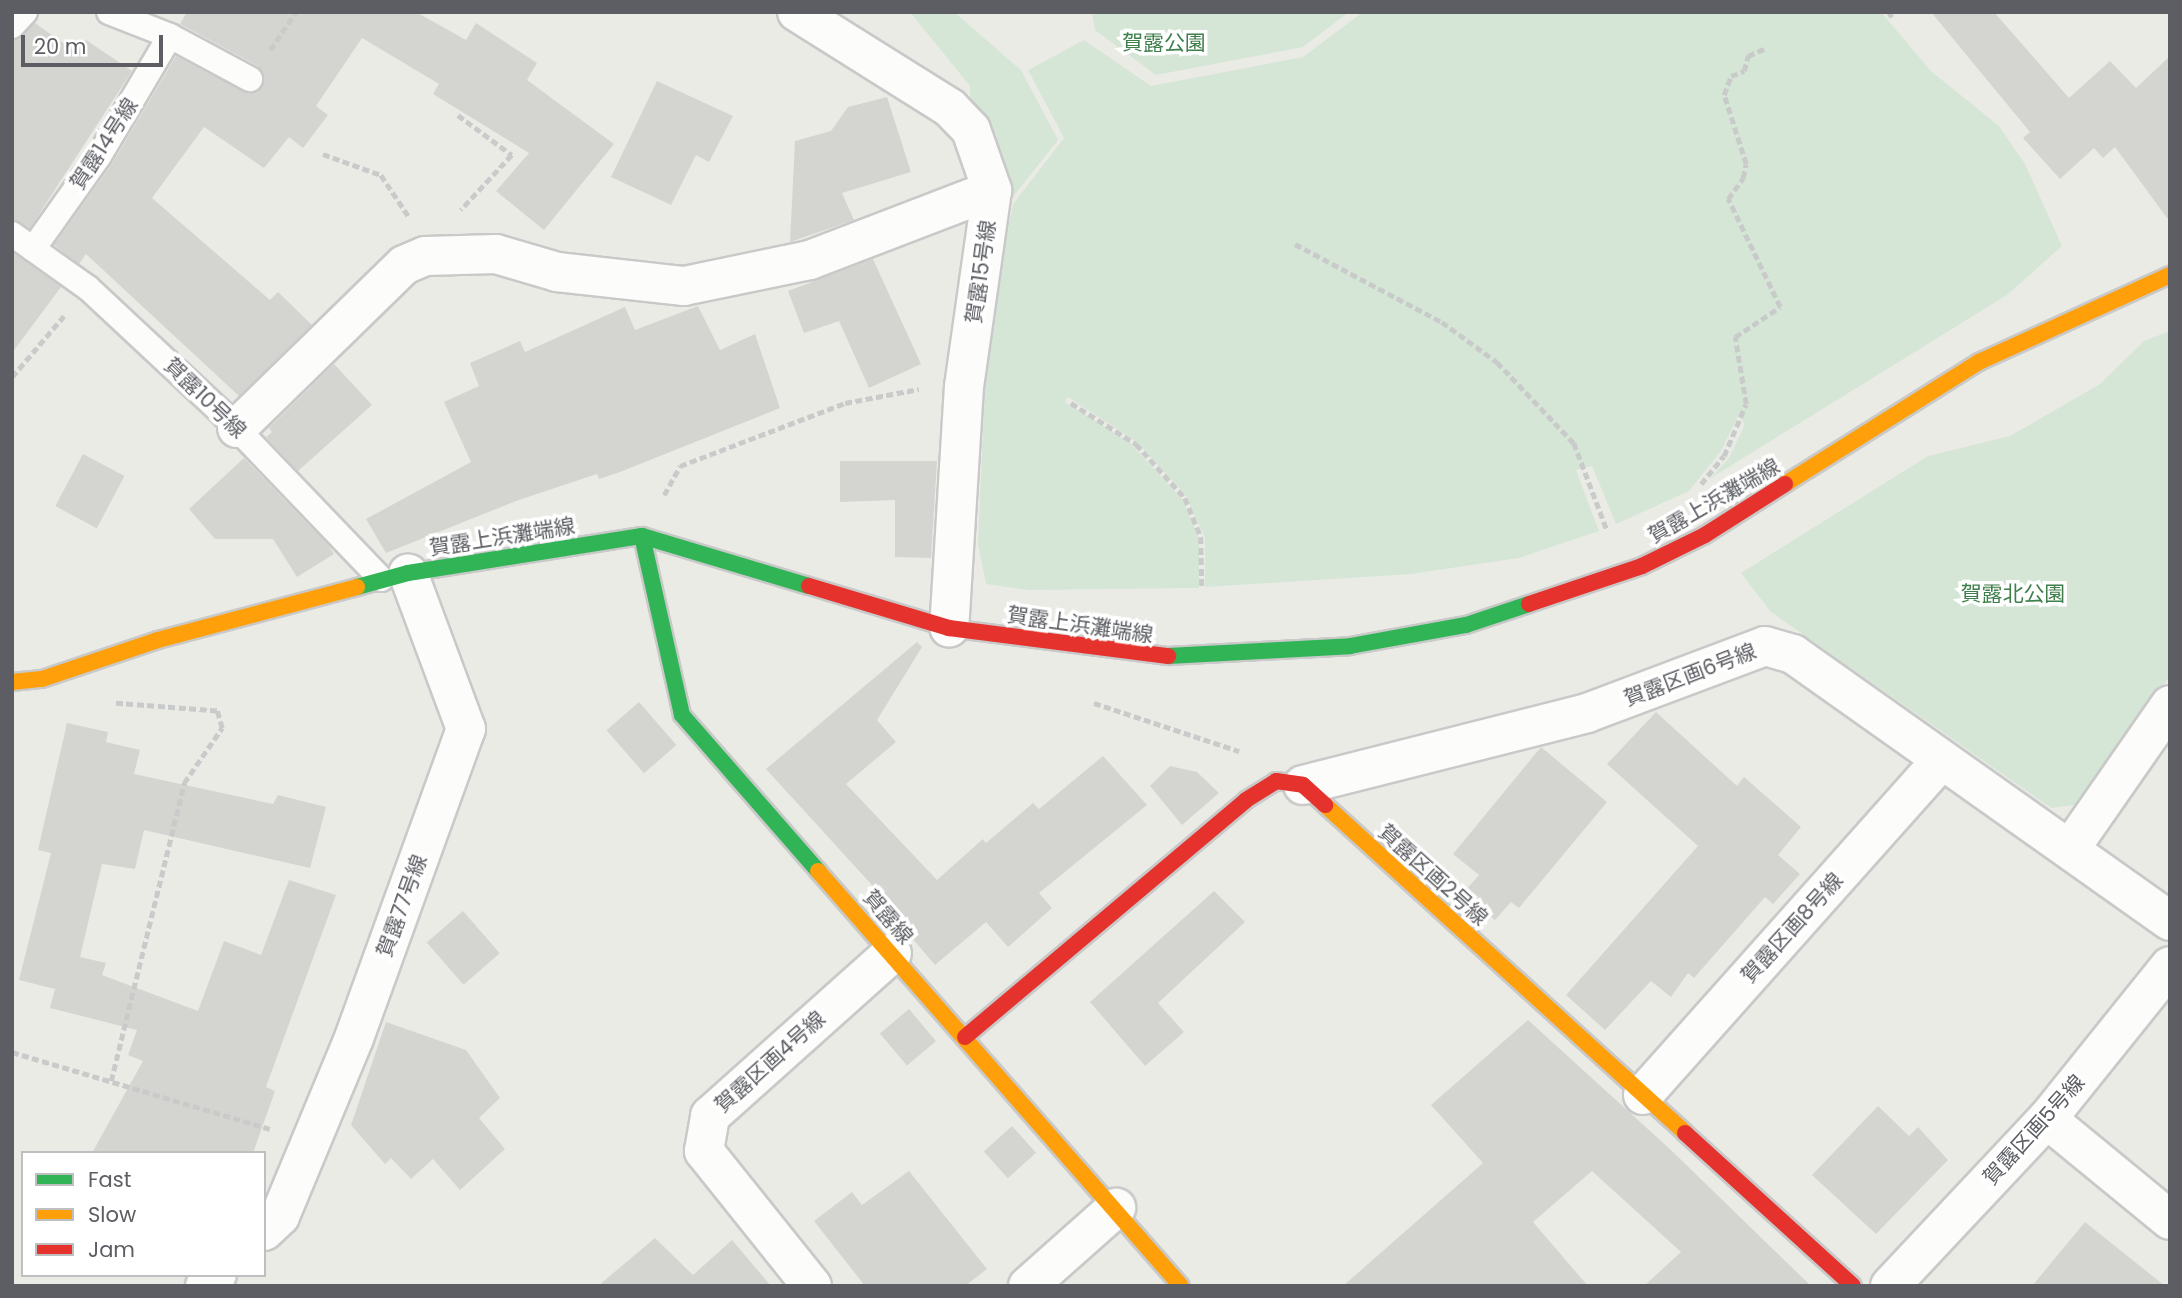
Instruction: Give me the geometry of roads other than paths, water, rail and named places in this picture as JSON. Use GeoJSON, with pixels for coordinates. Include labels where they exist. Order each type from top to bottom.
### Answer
{"type":"FeatureCollection","features":[{"type":"Feature","properties":{"kind":"street","name":"賀露15号線"},"geometry":{"type":"LineString","coordinates":[[818,17],[950,108],[971,130],[992,190],[965,381],[949,628]]}},
{"type":"Feature","properties":{"kind":"street"},"geometry":{"type":"LineString","coordinates":[[237,428],[404,265],[425,256],[496,254],[557,272],[684,286],[810,260],[992,190]]}},
{"type":"Feature","properties":{"kind":"street","name":"賀露上浜灘端線"},"geometry":{"type":"LineString","coordinates":[[12,682],[58,674],[158,640],[395,576],[642,536],[949,628],[1147,657],[1350,646],[1466,625],[1642,566],[1705,536],[1979,362],[2170,275]]}},
{"type":"Feature","properties":{"kind":"street","name":"賀露線"},"geometry":{"type":"LineString","coordinates":[[642,536],[682,715],[1116,1208],[1181,1286]]}},
{"type":"Feature","properties":{"kind":"street","name":"賀露77号線"},"geometry":{"type":"LineString","coordinates":[[266,1229],[280,1216],[354,1038],[466,729],[395,576]]}},
{"type":"Feature","properties":{"kind":"street","name":"賀露区画6号線"},"geometry":{"type":"LineString","coordinates":[[1303,785],[1587,713],[1765,646],[1793,654],[1940,762],[2170,920]]}},
{"type":"Feature","properties":{"kind":"street"},"geometry":{"type":"LineString","coordinates":[[2070,849],[2170,705]]}},
{"type":"Feature","properties":{"kind":"street","name":"賀露区画8号線"},"geometry":{"type":"LineString","coordinates":[[1643,1095],[1940,762]]}},
{"type":"Feature","properties":{"kind":"street"},"geometry":{"type":"LineString","coordinates":[[965,1037],[1246,800],[1276,781],[1303,785]]}},
{"type":"Feature","properties":{"kind":"street","name":"賀露区画2号線"},"geometry":{"type":"LineString","coordinates":[[1303,785],[1853,1286]]}},
{"type":"Feature","properties":{"kind":"street","name":"賀露区画4号線"},"geometry":{"type":"LineString","coordinates":[[812,1286],[704,1151],[710,1116],[892,953]]}},
{"type":"Feature","properties":{"kind":"street","name":"賀露区画5号線"},"geometry":{"type":"LineString","coordinates":[[1889,1286],[2047,1119],[2170,966]]}},
{"type":"Feature","properties":{"kind":"street"},"geometry":{"type":"LineString","coordinates":[[2047,1119],[2170,1220]]}},
{"type":"Feature","properties":{"kind":"street"},"geometry":{"type":"LineString","coordinates":[[1028,1286],[1116,1208]]}},
{"type":"Feature","properties":{"kind":"lane"},"geometry":{"type":"LineString","coordinates":[[12,26],[25,12]]}},
{"type":"Feature","properties":{"kind":"lane"},"geometry":{"type":"LineString","coordinates":[[109,12],[170,36],[250,79]]}},
{"type":"Feature","properties":{"kind":"lane","name":"賀露14号線"},"geometry":{"type":"LineString","coordinates":[[33,248],[99,156],[170,36]]}},
{"type":"Feature","properties":{"kind":"lane","name":"賀露10号線"},"geometry":{"type":"LineString","coordinates":[[12,234],[88,288],[395,576]]}},
{"type":"Feature","properties":{"kind":"park label","name":"賀露公園"},"geometry":{"type":"Point","coordinates":[1164,43]}},
{"type":"Feature","properties":{"kind":"park label","name":"賀露北公園"},"geometry":{"type":"Point","coordinates":[2013,594]}}]}
